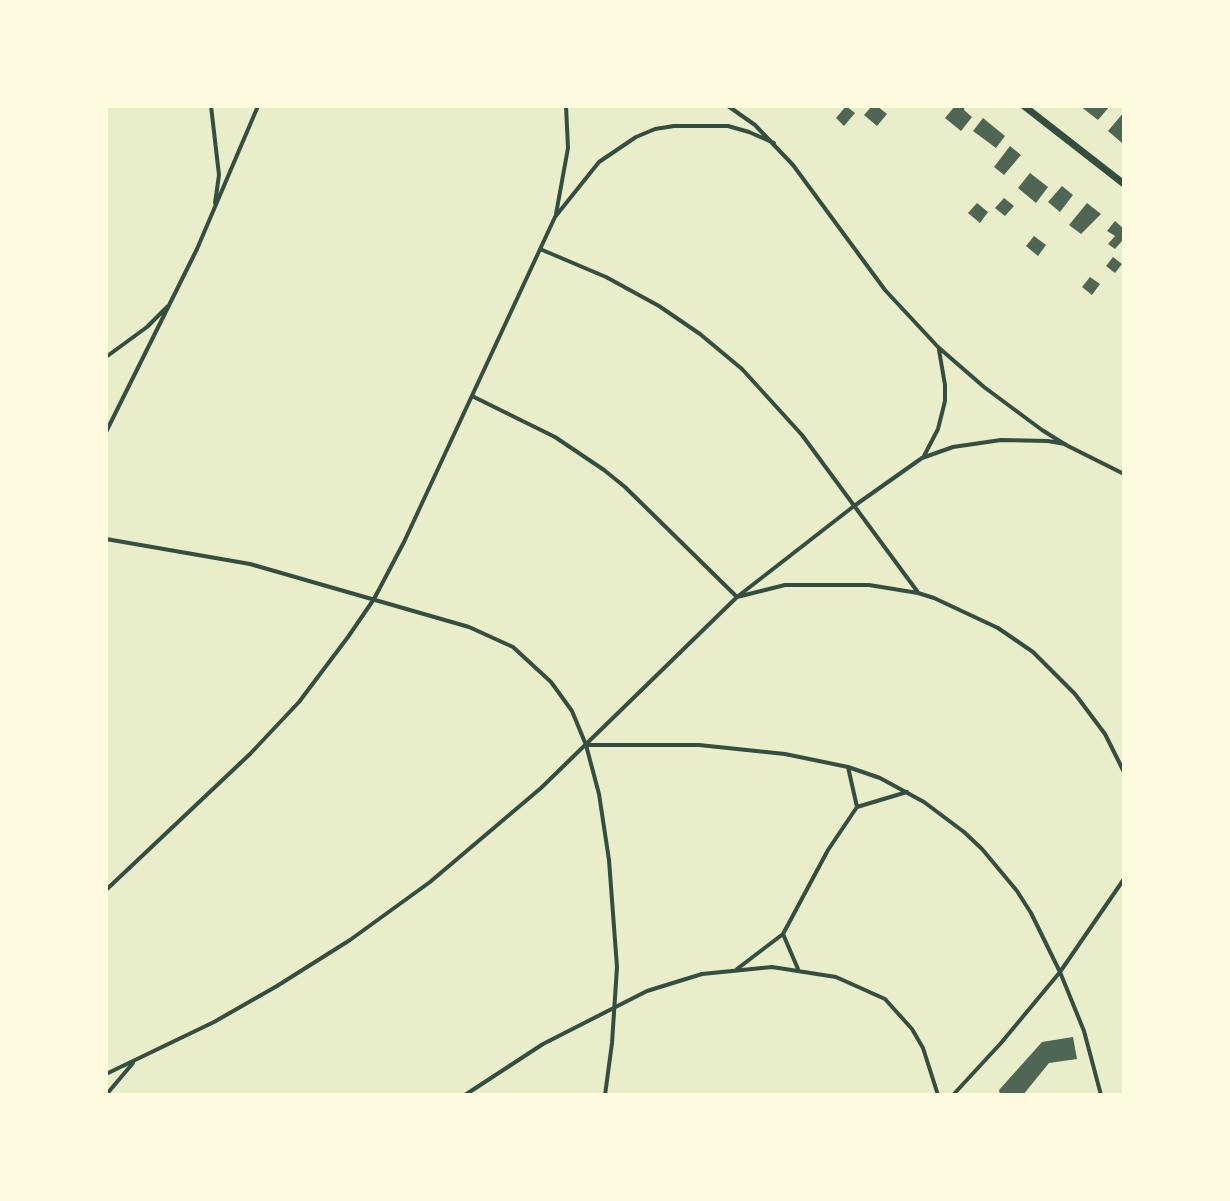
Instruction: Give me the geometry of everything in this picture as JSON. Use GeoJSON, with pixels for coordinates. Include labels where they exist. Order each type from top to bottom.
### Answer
{"type":"FeatureCollection","features":[{"type":"Feature","properties":{"kind":"street"},"geometry":{"type":"LineString","coordinates":[[1024,106],[1124,184]]}},
{"type":"Feature","properties":{"kind":"lane"},"geometry":{"type":"LineString","coordinates":[[211,106],[219,175],[215,208]]}},
{"type":"Feature","properties":{"kind":"lane"},"geometry":{"type":"LineString","coordinates":[[106,432],[172,301],[258,106]]}},
{"type":"Feature","properties":{"kind":"lane"},"geometry":{"type":"LineString","coordinates":[[555,217],[567,158],[566,106]]}},
{"type":"Feature","properties":{"kind":"lane"},"geometry":{"type":"LineString","coordinates":[[728,106],[774,143],[813,189],[885,290],[938,347],[1012,409],[1065,444],[1124,474]]}},
{"type":"Feature","properties":{"kind":"lane"},"geometry":{"type":"LineString","coordinates":[[106,890],[276,727],[324,670],[374,599],[409,532],[555,217],[599,162],[636,137],[655,129],[693,124],[728,126],[774,143]]}},
{"type":"Feature","properties":{"kind":"lane"},"geometry":{"type":"LineString","coordinates":[[540,249],[635,292],[681,320],[720,350],[773,402],[918,593]]}},
{"type":"Feature","properties":{"kind":"lane"},"geometry":{"type":"LineString","coordinates":[[106,357],[147,327],[172,301]]}},
{"type":"Feature","properties":{"kind":"lane"},"geometry":{"type":"LineString","coordinates":[[922,458],[938,429],[945,401],[944,374],[938,347]]}},
{"type":"Feature","properties":{"kind":"lane"},"geometry":{"type":"LineString","coordinates":[[472,396],[555,437],[604,470],[737,597]]}},
{"type":"Feature","properties":{"kind":"lane"},"geometry":{"type":"LineString","coordinates":[[106,1074],[214,1022],[350,940],[430,882],[586,745],[737,597],[854,506],[922,458],[953,447],[1001,440],[1065,444]]}},
{"type":"Feature","properties":{"kind":"lane"},"geometry":{"type":"LineString","coordinates":[[106,539],[250,564],[469,627],[513,647],[539,669],[572,711],[586,745],[599,794],[617,936],[615,1006],[605,1095]]}},
{"type":"Feature","properties":{"kind":"lane"},"geometry":{"type":"LineString","coordinates":[[737,597],[761,590],[814,583],[869,585],[918,593],[982,620],[1033,652],[1054,670],[1093,716],[1124,772]]}},
{"type":"Feature","properties":{"kind":"lane"},"geometry":{"type":"LineString","coordinates":[[586,745],[699,745],[785,754],[848,767],[907,792],[964,832],[1000,870],[1031,913],[1084,1031],[1101,1095]]}},
{"type":"Feature","properties":{"kind":"lane"},"geometry":{"type":"LineString","coordinates":[[848,767],[857,807]]}},
{"type":"Feature","properties":{"kind":"lane"},"geometry":{"type":"LineString","coordinates":[[737,969],[783,934],[808,884],[857,807],[907,792]]}},
{"type":"Feature","properties":{"kind":"lane"},"geometry":{"type":"LineString","coordinates":[[953,1095],[1060,972],[1124,879]]}},
{"type":"Feature","properties":{"kind":"lane"},"geometry":{"type":"LineString","coordinates":[[783,934],[799,970]]}},
{"type":"Feature","properties":{"kind":"lane"},"geometry":{"type":"LineString","coordinates":[[465,1095],[543,1044],[615,1006],[702,974],[772,967],[836,977],[885,999],[912,1029],[923,1048],[938,1095]]}},
{"type":"Feature","properties":{"kind":"lane"},"geometry":{"type":"LineString","coordinates":[[106,1095],[135,1060]]}},
{"type":"Feature","properties":{"kind":"building"},"geometry":{"type":"Polygon","coordinates":[[[846,106],[855,113],[844,126],[836,118],[846,106]]]}},
{"type":"Feature","properties":{"kind":"building"},"geometry":{"type":"Polygon","coordinates":[[[872,106],[887,114],[877,126],[864,115],[872,106]]]}},
{"type":"Feature","properties":{"kind":"building"},"geometry":{"type":"Polygon","coordinates":[[[955,106],[965,106],[964,110],[972,117],[961,131],[945,118],[955,106]]]}},
{"type":"Feature","properties":{"kind":"building"},"geometry":{"type":"Polygon","coordinates":[[[1080,106],[1110,106],[1098,120],[1080,106]]]}},
{"type":"Feature","properties":{"kind":"building"},"geometry":{"type":"Polygon","coordinates":[[[1124,112],[1124,140],[1122,143],[1108,131],[1124,112]]]}},
{"type":"Feature","properties":{"kind":"building"},"geometry":{"type":"Polygon","coordinates":[[[983,118],[1005,136],[996,148],[973,131],[983,118]]]}},
{"type":"Feature","properties":{"kind":"building"},"geometry":{"type":"Polygon","coordinates":[[[1010,146],[1021,155],[1004,175],[994,167],[1010,146]]]}},
{"type":"Feature","properties":{"kind":"building"},"geometry":{"type":"Polygon","coordinates":[[[1030,173],[1048,187],[1036,203],[1018,188],[1030,173]]]}},
{"type":"Feature","properties":{"kind":"building"},"geometry":{"type":"Polygon","coordinates":[[[1062,186],[1073,195],[1060,212],[1048,202],[1062,186]]]}},
{"type":"Feature","properties":{"kind":"building"},"geometry":{"type":"Polygon","coordinates":[[[1004,198],[1014,206],[1005,216],[995,208],[1004,198]]]}},
{"type":"Feature","properties":{"kind":"building"},"geometry":{"type":"Polygon","coordinates":[[[977,203],[988,212],[980,223],[968,213],[977,203]]]}},
{"type":"Feature","properties":{"kind":"building"},"geometry":{"type":"Polygon","coordinates":[[[1087,203],[1101,214],[1081,234],[1069,225],[1087,203]]]}},
{"type":"Feature","properties":{"kind":"building"},"geometry":{"type":"Polygon","coordinates":[[[1115,221],[1124,229],[1124,243],[1122,241],[1115,249],[1108,244],[1115,236],[1107,231],[1115,221]]]}},
{"type":"Feature","properties":{"kind":"building"},"geometry":{"type":"Polygon","coordinates":[[[1034,236],[1046,245],[1038,256],[1026,246],[1034,236]]]}},
{"type":"Feature","properties":{"kind":"building"},"geometry":{"type":"Polygon","coordinates":[[[1113,257],[1122,264],[1115,273],[1106,266],[1113,257]]]}},
{"type":"Feature","properties":{"kind":"building"},"geometry":{"type":"Polygon","coordinates":[[[1090,277],[1100,284],[1092,295],[1082,287],[1090,277]]]}},
{"type":"Feature","properties":{"kind":"building"},"geometry":{"type":"Polygon","coordinates":[[[1073,1037],[1077,1059],[1049,1063],[1023,1095],[1000,1095],[999,1090],[1042,1042],[1073,1037]]]}}]}
